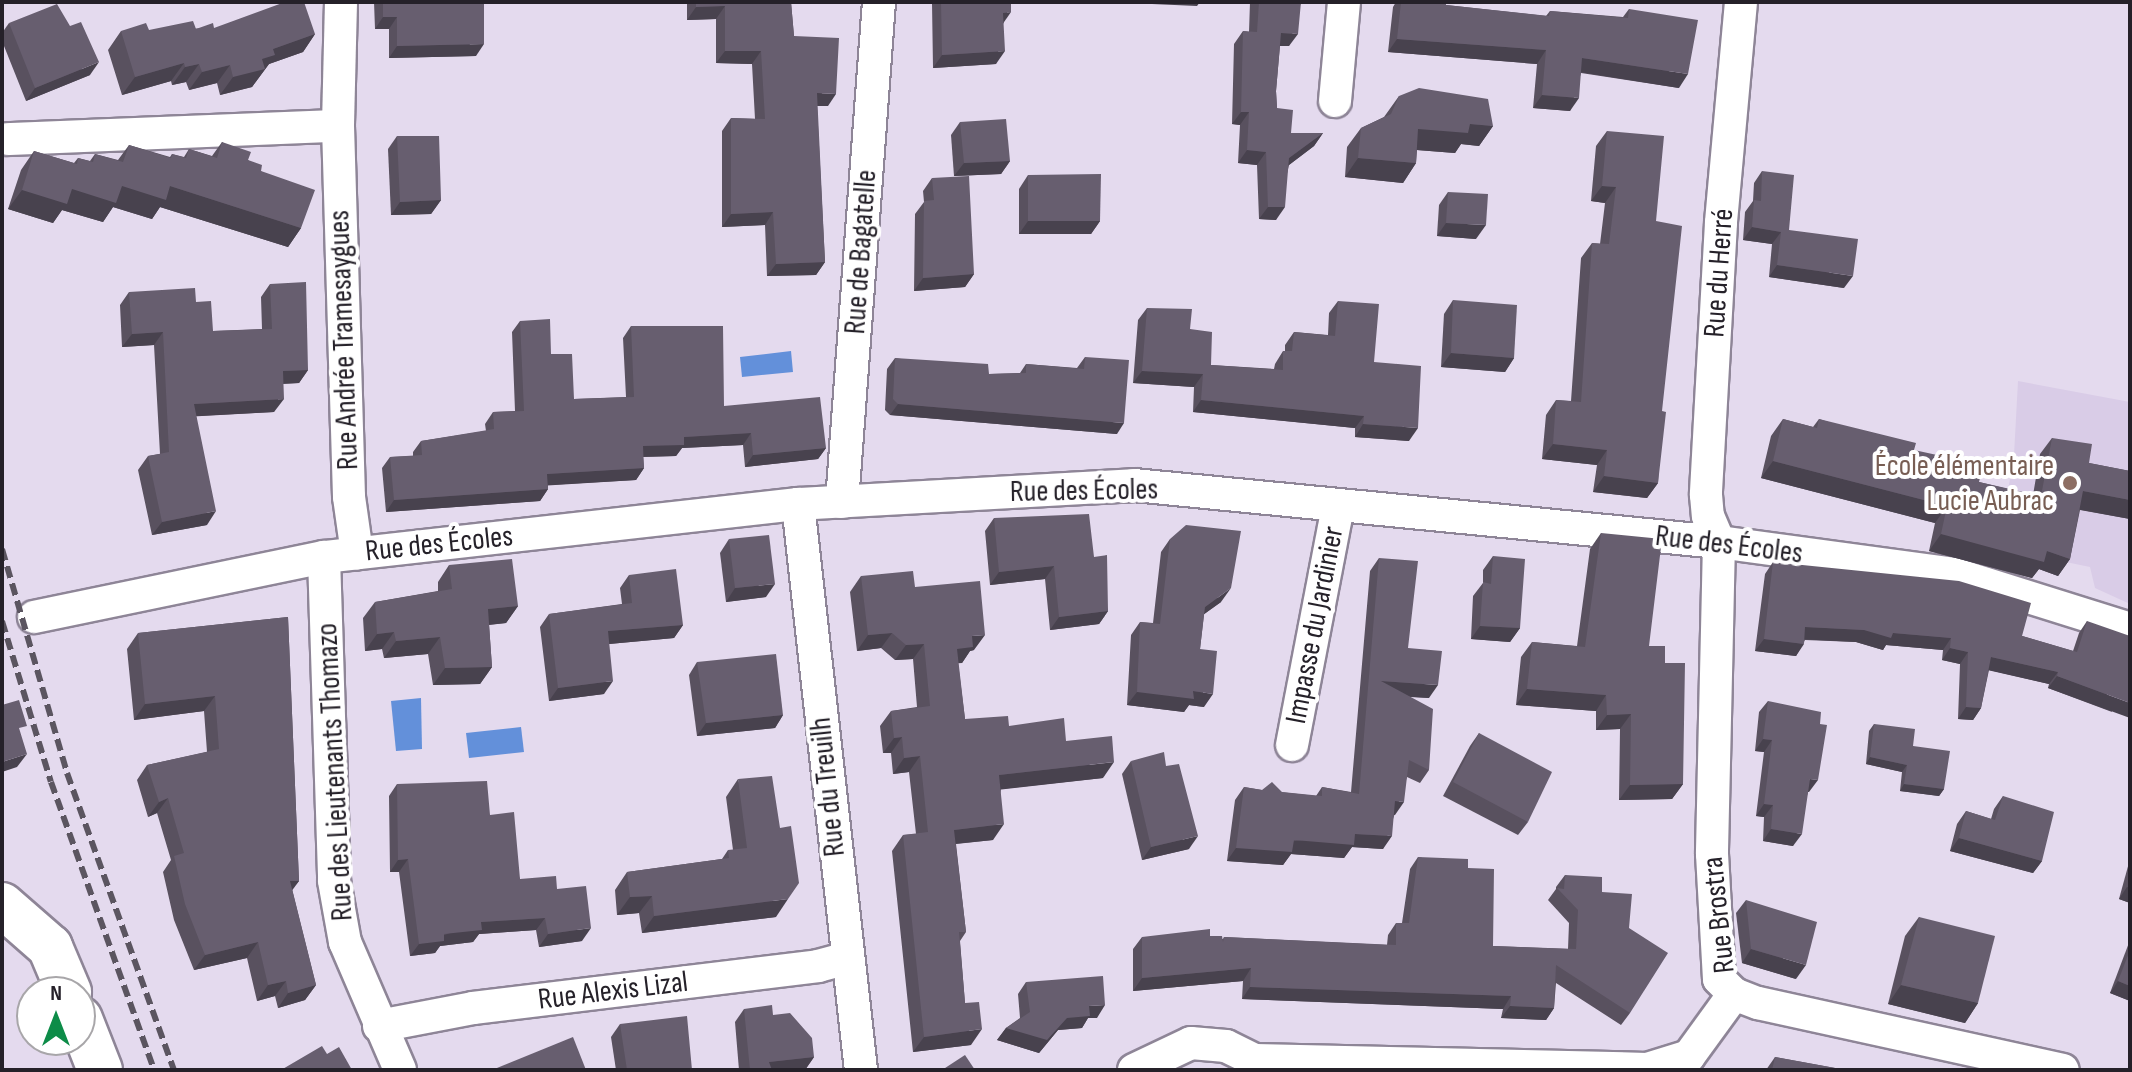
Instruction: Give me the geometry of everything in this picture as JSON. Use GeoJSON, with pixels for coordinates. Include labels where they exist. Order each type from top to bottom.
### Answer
{"type":"FeatureCollection","features":[{"type":"Feature","properties":{"kind":"street","name":"Rue Andrée Tramesaygues"},"geometry":{"type":"LineString","coordinates":[[341,2],[338,126],[349,497],[357,553]]}},
{"type":"Feature","properties":{"kind":"street","name":"Rue de Bagatelle"},"geometry":{"type":"LineString","coordinates":[[842,502],[879,2]]}},
{"type":"Feature","properties":{"kind":"street"},"geometry":{"type":"LineString","coordinates":[[1335,101],[1344,2]]}},
{"type":"Feature","properties":{"kind":"street","name":"Rue du Herré"},"geometry":{"type":"LineString","coordinates":[[1719,542],[1708,516],[1706,495],[1721,223],[1741,2]]}},
{"type":"Feature","properties":{"kind":"street"},"geometry":{"type":"LineString","coordinates":[[8,139],[338,126]]}},
{"type":"Feature","properties":{"kind":"street","name":"Rue des Écoles"},"geometry":{"type":"LineString","coordinates":[[34,617],[324,557],[357,553],[798,504],[1134,485],[1719,542],[1955,574],[2130,629]]}},
{"type":"Feature","properties":{"kind":"street","name":"Rue du Treuilh"},"geometry":{"type":"LineString","coordinates":[[798,504],[861,1070]]}},
{"type":"Feature","properties":{"kind":"street","name":"Impasse du Jardinier"},"geometry":{"type":"LineString","coordinates":[[1292,745],[1338,505]]}},
{"type":"Feature","properties":{"kind":"street","name":"Rue Brostra"},"geometry":{"type":"LineString","coordinates":[[1719,542],[1712,854],[1719,979],[1734,994],[2063,1070]]}},
{"type":"Feature","properties":{"kind":"street","name":"Rue des Lieutenants Thomazo"},"geometry":{"type":"LineString","coordinates":[[324,557],[334,881],[345,942],[400,1070]]}},
{"type":"Feature","properties":{"kind":"street"},"geometry":{"type":"LineString","coordinates":[[2,905],[50,947],[62,976]]}},
{"type":"Feature","properties":{"kind":"street","name":"Rue Alexis Lizal"},"geometry":{"type":"LineString","coordinates":[[379,1026],[473,1008],[818,966],[847,958]]}},
{"type":"Feature","properties":{"kind":"street"},"geometry":{"type":"LineString","coordinates":[[1134,1070],[1191,1043],[1226,1046],[1257,1065],[1647,1069],[1689,1056],[1734,994]]}},
{"type":"Feature","properties":{"kind":"shaded area","name":"École élémentaire Lucie Aubrac"},"geometry":{"type":"Polygon","coordinates":[[[2018,381],[2130,402],[2130,604],[2095,588],[2090,567],[2061,561],[2058,576],[1997,555],[2014,455],[2018,381]]]}},
{"type":"Feature","properties":{"kind":"water"},"geometry":{"type":"Polygon","coordinates":[[[791,351],[793,372],[742,377],[740,357],[791,351]]]}},
{"type":"Feature","properties":{"kind":"water"},"geometry":{"type":"Polygon","coordinates":[[[421,698],[422,749],[396,751],[391,701],[421,698]]]}},
{"type":"Feature","properties":{"kind":"water"},"geometry":{"type":"Polygon","coordinates":[[[521,727],[524,752],[469,758],[466,733],[521,727]]]}},
{"type":"Feature","properties":{"kind":"building"},"geometry":{"type":"Polygon","coordinates":[[[285,2],[304,2],[315,34],[273,49],[275,55],[262,59],[265,69],[233,77],[230,65],[202,72],[199,64],[185,67],[184,63],[135,77],[121,31],[146,23],[149,30],[193,21],[196,29],[213,23],[214,28],[285,2]]]}},
{"type":"Feature","properties":{"kind":"building"},"geometry":{"type":"Polygon","coordinates":[[[383,2],[484,4],[484,44],[397,46],[397,17],[383,17],[383,2]]]}},
{"type":"Feature","properties":{"kind":"building"},"geometry":{"type":"Polygon","coordinates":[[[696,2],[791,2],[794,36],[839,38],[836,94],[817,93],[825,262],[776,264],[773,212],[731,214],[731,118],[765,119],[761,51],[725,51],[725,6],[696,7],[696,2]]]}},
{"type":"Feature","properties":{"kind":"building"},"geometry":{"type":"Polygon","coordinates":[[[941,2],[1011,2],[1011,12],[1003,13],[1005,51],[942,55],[941,2]]]}},
{"type":"Feature","properties":{"kind":"building"},"geometry":{"type":"Polygon","coordinates":[[[1259,2],[1301,2],[1298,34],[1281,33],[1277,108],[1293,110],[1291,133],[1323,133],[1289,158],[1285,207],[1268,207],[1266,152],[1247,150],[1249,112],[1241,112],[1243,31],[1257,32],[1259,2]]]}},
{"type":"Feature","properties":{"kind":"building"},"geometry":{"type":"Polygon","coordinates":[[[1401,2],[1446,2],[1446,5],[1549,16],[1550,11],[1628,18],[1629,9],[1698,20],[1688,74],[1582,58],[1579,98],[1542,95],[1546,50],[1397,39],[1401,2]]]}},
{"type":"Feature","properties":{"kind":"building"},"geometry":{"type":"Polygon","coordinates":[[[57,4],[70,26],[81,22],[99,62],[35,88],[9,23],[57,4]]]}},
{"type":"Feature","properties":{"kind":"building"},"geometry":{"type":"Polygon","coordinates":[[[1419,88],[1488,99],[1493,126],[1470,124],[1468,133],[1418,129],[1416,163],[1358,158],[1361,128],[1391,114],[1399,96],[1419,88]]]}},
{"type":"Feature","properties":{"kind":"building"},"geometry":{"type":"Polygon","coordinates":[[[1006,119],[1010,161],[964,163],[960,122],[1006,119]]]}},
{"type":"Feature","properties":{"kind":"building"},"geometry":{"type":"Polygon","coordinates":[[[1607,131],[1664,136],[1656,221],[1682,226],[1662,411],[1666,412],[1658,483],[1604,476],[1607,450],[1553,444],[1556,400],[1581,402],[1592,243],[1609,244],[1616,187],[1602,186],[1607,131]]]}},
{"type":"Feature","properties":{"kind":"building"},"geometry":{"type":"Polygon","coordinates":[[[397,136],[439,136],[441,200],[400,202],[397,136]]]}},
{"type":"Feature","properties":{"kind":"building"},"geometry":{"type":"Polygon","coordinates":[[[222,142],[251,152],[248,160],[262,165],[261,171],[315,190],[301,228],[170,186],[166,200],[122,186],[116,203],[72,189],[67,204],[22,190],[34,151],[77,164],[78,158],[93,162],[95,154],[123,162],[129,145],[171,158],[172,154],[186,158],[189,149],[217,158],[222,142]]]}},
{"type":"Feature","properties":{"kind":"building"},"geometry":{"type":"Polygon","coordinates":[[[1762,171],[1794,175],[1789,230],[1858,239],[1853,276],[1777,265],[1781,232],[1752,227],[1754,200],[1761,201],[1762,171]]]}},
{"type":"Feature","properties":{"kind":"building"},"geometry":{"type":"Polygon","coordinates":[[[1101,174],[1100,221],[1028,221],[1028,175],[1101,174]]]}},
{"type":"Feature","properties":{"kind":"building"},"geometry":{"type":"Polygon","coordinates":[[[969,176],[974,274],[923,278],[924,201],[934,200],[932,178],[969,176]]]}},
{"type":"Feature","properties":{"kind":"building"},"geometry":{"type":"Polygon","coordinates":[[[1448,192],[1488,194],[1486,225],[1446,223],[1448,192]]]}},
{"type":"Feature","properties":{"kind":"building"},"geometry":{"type":"Polygon","coordinates":[[[306,282],[308,370],[283,371],[284,399],[194,404],[216,511],[162,522],[148,456],[169,452],[163,332],[132,334],[129,292],[195,288],[196,302],[211,301],[213,331],[272,329],[270,284],[306,282]]]}},
{"type":"Feature","properties":{"kind":"building"},"geometry":{"type":"Polygon","coordinates":[[[1453,300],[1517,305],[1514,358],[1451,353],[1453,300]]]}},
{"type":"Feature","properties":{"kind":"building"},"geometry":{"type":"Polygon","coordinates":[[[1338,301],[1379,304],[1374,362],[1421,366],[1418,428],[1363,424],[1364,416],[1201,400],[1203,374],[1142,371],[1147,308],[1192,309],[1190,329],[1212,332],[1211,365],[1283,370],[1283,351],[1292,351],[1294,332],[1335,336],[1338,301]]]}},
{"type":"Feature","properties":{"kind":"building"},"geometry":{"type":"Polygon","coordinates":[[[550,319],[551,354],[572,354],[574,399],[634,397],[631,326],[723,326],[724,406],[820,397],[826,448],[753,455],[751,433],[684,437],[684,445],[643,446],[644,468],[547,474],[548,489],[394,500],[390,457],[422,455],[421,441],[494,429],[493,412],[524,411],[520,321],[550,319]]]}},
{"type":"Feature","properties":{"kind":"building"},"geometry":{"type":"Polygon","coordinates":[[[1085,357],[1129,360],[1124,423],[898,404],[893,399],[895,358],[988,364],[989,374],[1026,373],[1026,364],[1084,369],[1085,357]]]}},
{"type":"Feature","properties":{"kind":"building"},"geometry":{"type":"Polygon","coordinates":[[[1783,419],[1817,428],[1819,419],[1916,443],[1914,450],[1983,465],[1979,482],[2041,496],[2052,438],[2092,444],[2089,463],[2130,471],[2130,500],[2083,491],[2070,559],[2047,551],[2044,562],[1941,534],[1947,506],[1773,461],[1783,419]]]}},
{"type":"Feature","properties":{"kind":"building"},"geometry":{"type":"Polygon","coordinates":[[[1089,514],[1094,557],[1107,555],[1108,611],[1059,617],[1054,566],[999,572],[994,518],[1089,514]]]}},
{"type":"Feature","properties":{"kind":"building"},"geometry":{"type":"Polygon","coordinates":[[[1186,525],[1241,531],[1231,588],[1205,607],[1200,649],[1217,651],[1213,694],[1193,691],[1194,699],[1137,692],[1140,622],[1160,624],[1170,539],[1186,525]]]}},
{"type":"Feature","properties":{"kind":"building"},"geometry":{"type":"Polygon","coordinates":[[[1601,533],[1662,539],[1649,646],[1665,646],[1665,663],[1685,663],[1683,784],[1630,785],[1631,714],[1607,715],[1606,695],[1527,689],[1532,642],[1585,647],[1601,533]]]}},
{"type":"Feature","properties":{"kind":"building"},"geometry":{"type":"Polygon","coordinates":[[[769,535],[775,584],[735,588],[729,539],[769,535]]]}},
{"type":"Feature","properties":{"kind":"building"},"geometry":{"type":"Polygon","coordinates":[[[1493,556],[1525,559],[1520,628],[1480,626],[1483,582],[1491,584],[1493,556]]]}},
{"type":"Feature","properties":{"kind":"building"},"geometry":{"type":"Polygon","coordinates":[[[1379,558],[1418,561],[1408,648],[1442,651],[1438,685],[1381,681],[1433,709],[1429,770],[1409,760],[1404,802],[1395,801],[1392,836],[1355,834],[1354,845],[1294,840],[1292,852],[1236,848],[1244,787],[1262,790],[1272,782],[1282,792],[1322,796],[1322,787],[1359,794],[1379,558]]]}},
{"type":"Feature","properties":{"kind":"building"},"geometry":{"type":"Polygon","coordinates":[[[512,559],[518,606],[488,609],[492,667],[445,668],[440,637],[396,641],[394,632],[377,634],[375,602],[452,589],[449,565],[512,559]]]}},
{"type":"Feature","properties":{"kind":"building"},"geometry":{"type":"Polygon","coordinates":[[[1773,562],[1959,581],[2031,603],[2022,636],[2077,652],[2087,621],[2130,636],[2130,703],[2057,676],[2058,672],[1991,657],[1981,708],[1966,707],[1968,652],[1950,648],[1951,638],[1893,633],[1891,638],[1864,630],[1805,627],[1804,644],[1764,639],[1773,562]]]}},
{"type":"Feature","properties":{"kind":"building"},"geometry":{"type":"Polygon","coordinates":[[[676,569],[683,625],[608,631],[613,681],[558,688],[549,614],[632,603],[629,575],[676,569]]]}},
{"type":"Feature","properties":{"kind":"building"},"geometry":{"type":"Polygon","coordinates":[[[913,571],[915,587],[980,581],[985,635],[972,636],[973,647],[957,649],[965,719],[1008,716],[1009,726],[1064,718],[1066,741],[1112,736],[1114,762],[999,775],[1004,824],[954,830],[966,932],[959,932],[965,1003],[979,1002],[982,1029],[924,1037],[903,835],[928,832],[920,756],[904,758],[902,737],[894,738],[891,711],[930,706],[924,644],[906,645],[892,633],[868,635],[861,576],[913,571]]]}},
{"type":"Feature","properties":{"kind":"building"},"geometry":{"type":"Polygon","coordinates":[[[288,617],[299,881],[290,881],[316,985],[288,993],[286,981],[268,985],[258,942],[205,955],[185,904],[174,856],[184,853],[168,798],[159,802],[147,765],[219,749],[215,696],[145,704],[138,633],[288,617]]]}},
{"type":"Feature","properties":{"kind":"building"},"geometry":{"type":"Polygon","coordinates":[[[776,654],[783,715],[706,723],[697,662],[776,654]]]}},
{"type":"Feature","properties":{"kind":"building"},"geometry":{"type":"Polygon","coordinates":[[[19,700],[27,726],[19,728],[27,754],[2,762],[2,705],[19,700]]]}},
{"type":"Feature","properties":{"kind":"building"},"geometry":{"type":"Polygon","coordinates":[[[1768,701],[1821,712],[1820,724],[1827,725],[1818,780],[1810,779],[1802,834],[1771,829],[1773,805],[1764,804],[1772,740],[1763,739],[1768,701]]]}},
{"type":"Feature","properties":{"kind":"building"},"geometry":{"type":"Polygon","coordinates":[[[1874,724],[1915,729],[1913,746],[1950,751],[1944,789],[1904,784],[1907,765],[1870,757],[1874,724]]]}},
{"type":"Feature","properties":{"kind":"building"},"geometry":{"type":"Polygon","coordinates":[[[1479,733],[1552,772],[1528,822],[1453,782],[1479,733]]]}},
{"type":"Feature","properties":{"kind":"building"},"geometry":{"type":"Polygon","coordinates":[[[1164,752],[1166,766],[1179,764],[1198,836],[1151,847],[1131,761],[1164,752]]]}},
{"type":"Feature","properties":{"kind":"building"},"geometry":{"type":"Polygon","coordinates":[[[772,776],[780,828],[791,826],[799,883],[788,899],[654,916],[652,896],[630,897],[627,872],[729,858],[728,850],[747,848],[738,779],[772,776]]]}},
{"type":"Feature","properties":{"kind":"building"},"geometry":{"type":"Polygon","coordinates":[[[487,781],[490,815],[514,812],[520,879],[556,876],[557,889],[586,886],[591,928],[548,934],[545,918],[481,922],[482,930],[444,934],[444,941],[419,944],[408,859],[398,860],[397,784],[487,781]]]}},
{"type":"Feature","properties":{"kind":"building"},"geometry":{"type":"Polygon","coordinates":[[[2003,796],[2054,812],[2042,861],[1959,838],[1966,811],[1995,820],[2003,796]]]}},
{"type":"Feature","properties":{"kind":"building"},"geometry":{"type":"Polygon","coordinates":[[[1418,857],[1468,859],[1468,868],[1494,869],[1493,946],[1576,949],[1578,910],[1557,888],[1564,889],[1565,875],[1602,877],[1602,892],[1632,894],[1629,928],[1668,953],[1630,1013],[1556,965],[1554,1008],[1510,1006],[1511,996],[1250,987],[1251,968],[1142,978],[1142,937],[1210,929],[1210,936],[1222,936],[1223,942],[1224,937],[1396,945],[1396,923],[1409,923],[1418,857]]]}},
{"type":"Feature","properties":{"kind":"building"},"geometry":{"type":"Polygon","coordinates":[[[1746,900],[1817,922],[1806,965],[1751,949],[1746,900]]]}},
{"type":"Feature","properties":{"kind":"building"},"geometry":{"type":"Polygon","coordinates":[[[1919,917],[1995,936],[1978,1003],[1901,985],[1919,917]]]}},
{"type":"Feature","properties":{"kind":"building"},"geometry":{"type":"Polygon","coordinates":[[[2130,950],[2130,986],[2118,981],[2130,950]]]}},
{"type":"Feature","properties":{"kind":"building"},"geometry":{"type":"Polygon","coordinates":[[[1103,976],[1105,1005],[1089,1006],[1090,1016],[1067,1018],[1047,1040],[1006,1028],[1030,1012],[1026,982],[1103,976]]]}},
{"type":"Feature","properties":{"kind":"building"},"geometry":{"type":"Polygon","coordinates":[[[772,1005],[773,1015],[790,1013],[812,1038],[814,1057],[769,1062],[772,1070],[750,1070],[744,1009],[772,1005]]]}},
{"type":"Feature","properties":{"kind":"building"},"geometry":{"type":"Polygon","coordinates":[[[687,1016],[692,1070],[627,1070],[620,1024],[687,1016]]]}},
{"type":"Feature","properties":{"kind":"building"},"geometry":{"type":"Polygon","coordinates":[[[573,1037],[586,1070],[492,1070],[573,1037]]]}},
{"type":"Feature","properties":{"kind":"building"},"geometry":{"type":"Polygon","coordinates":[[[322,1046],[327,1054],[339,1047],[352,1070],[281,1070],[322,1046]]]}},
{"type":"Feature","properties":{"kind":"building"},"geometry":{"type":"Polygon","coordinates":[[[965,1055],[975,1070],[942,1070],[965,1055]]]}},
{"type":"Feature","properties":{"kind":"building"},"geometry":{"type":"Polygon","coordinates":[[[1775,1057],[1846,1070],[1772,1070],[1775,1057]]]}},
{"type":"Feature","properties":{"kind":"railway"},"geometry":{"type":"LineString","coordinates":[[2,549],[67,773],[174,1070]]}},
{"type":"Feature","properties":{"kind":"railway"},"geometry":{"type":"LineString","coordinates":[[2,621],[51,782],[154,1070]]}},
{"type":"Feature","properties":{"kind":"place","name":"École élémentaire Lucie Aubrac"},"geometry":{"type":"Point","coordinates":[2070,483]}}]}
